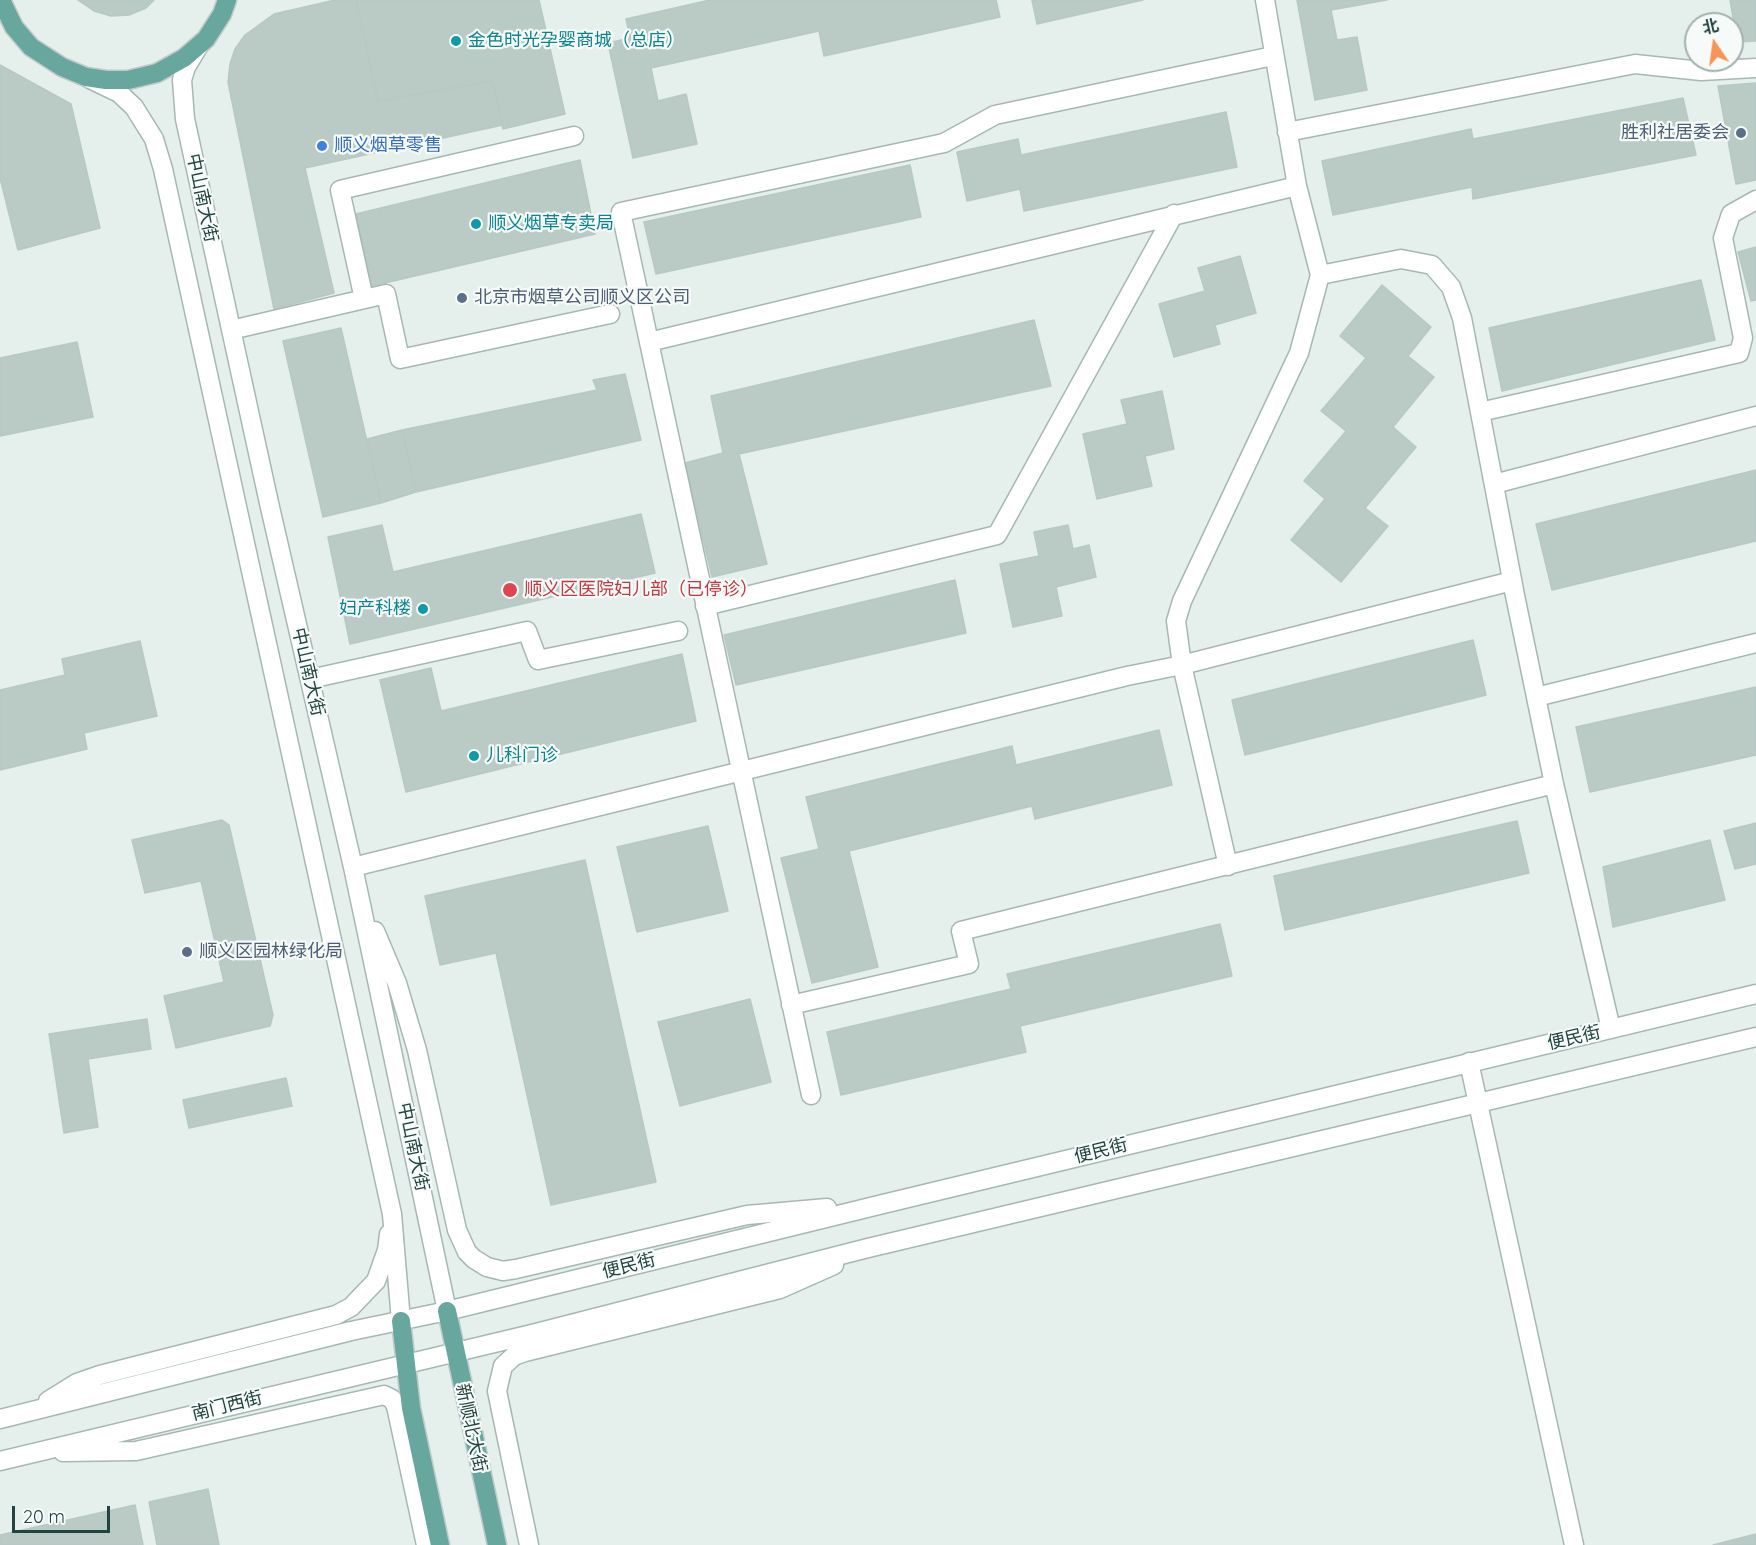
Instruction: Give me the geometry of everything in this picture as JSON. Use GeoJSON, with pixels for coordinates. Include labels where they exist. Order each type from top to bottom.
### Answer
{"type":"FeatureCollection","features":[{"type":"Feature","properties":{"kind":"main road"},"geometry":{"type":"LineString","coordinates":[[1,0],[14,27],[31,47]]}},
{"type":"Feature","properties":{"kind":"main road"},"geometry":{"type":"LineString","coordinates":[[0,34],[31,47],[62,68],[86,76],[128,80],[157,73],[184,58],[206,39],[225,7],[238,0]]}},
{"type":"Feature","properties":{"kind":"main road","name":"新顺北大街"},"geometry":{"type":"LineString","coordinates":[[447,1311],[497,1545]]}},
{"type":"Feature","properties":{"kind":"main road"},"geometry":{"type":"LineString","coordinates":[[401,1321],[411,1408],[440,1545]]}},
{"type":"Feature","properties":{"kind":"street"},"geometry":{"type":"LineString","coordinates":[[1228,866],[1182,665],[1176,621],[1182,601],[1299,353],[1320,275],[1297,186],[1265,0]]}},
{"type":"Feature","properties":{"kind":"street","name":"中山南大街"},"geometry":{"type":"LineString","coordinates":[[206,39],[186,67],[182,93],[185,119],[360,898],[447,1311]]}},
{"type":"Feature","properties":{"kind":"street"},"geometry":{"type":"LineString","coordinates":[[811,1095],[621,212],[944,143],[995,115],[1273,56]]}},
{"type":"Feature","properties":{"kind":"street"},"geometry":{"type":"LineString","coordinates":[[1287,132],[1635,64],[1701,71],[1756,68]]}},
{"type":"Feature","properties":{"kind":"street"},"geometry":{"type":"LineString","coordinates":[[86,76],[119,93],[134,107],[154,139],[159,154],[392,1214],[401,1321]]}},
{"type":"Feature","properties":{"kind":"street"},"geometry":{"type":"LineString","coordinates":[[364,299],[340,190],[574,136]]}},
{"type":"Feature","properties":{"kind":"street"},"geometry":{"type":"LineString","coordinates":[[649,342],[1297,186]]}},
{"type":"Feature","properties":{"kind":"street"},"geometry":{"type":"LineString","coordinates":[[1480,412],[1739,353],[1743,338],[1723,238],[1731,214],[1756,200]]}},
{"type":"Feature","properties":{"kind":"street"},"geometry":{"type":"LineString","coordinates":[[705,606],[997,536],[1174,214]]}},
{"type":"Feature","properties":{"kind":"street"},"geometry":{"type":"LineString","coordinates":[[1320,275],[1401,259],[1432,265],[1451,287],[1462,318],[1514,590]]}},
{"type":"Feature","properties":{"kind":"street"},"geometry":{"type":"LineString","coordinates":[[231,330],[386,294],[400,359],[610,314]]}},
{"type":"Feature","properties":{"kind":"street"},"geometry":{"type":"LineString","coordinates":[[1494,484],[1756,416]]}},
{"type":"Feature","properties":{"kind":"street"},"geometry":{"type":"LineString","coordinates":[[353,867],[1115,679],[1182,665],[1512,581],[1554,784],[1611,1029]]}},
{"type":"Feature","properties":{"kind":"street"},"geometry":{"type":"LineString","coordinates":[[310,679],[527,631],[538,660],[678,631]]}},
{"type":"Feature","properties":{"kind":"street"},"geometry":{"type":"LineString","coordinates":[[1536,697],[1756,643]]}},
{"type":"Feature","properties":{"kind":"street"},"geometry":{"type":"LineString","coordinates":[[791,1005],[969,964],[961,931],[1554,784]]}},
{"type":"Feature","properties":{"kind":"street"},"geometry":{"type":"LineString","coordinates":[[360,898],[397,983],[417,1050],[457,1230],[467,1252],[487,1267],[503,1271],[516,1269],[747,1215],[883,1204]]}},
{"type":"Feature","properties":{"kind":"street","name":"便民街"},"geometry":{"type":"LineString","coordinates":[[447,1311],[1756,994]]}},
{"type":"Feature","properties":{"kind":"street"},"geometry":{"type":"LineString","coordinates":[[455,1352],[868,1248],[1756,1037]]}},
{"type":"Feature","properties":{"kind":"street"},"geometry":{"type":"LineString","coordinates":[[1469,1062],[1574,1545]]}},
{"type":"Feature","properties":{"kind":"street"},"geometry":{"type":"LineString","coordinates":[[35,1410],[77,1383],[100,1375],[336,1315],[351,1307],[376,1281],[387,1250],[392,1214]]}},
{"type":"Feature","properties":{"kind":"street"},"geometry":{"type":"LineString","coordinates":[[529,1545],[496,1391],[498,1377],[509,1361],[525,1352],[780,1289],[868,1248]]}},
{"type":"Feature","properties":{"kind":"street"},"geometry":{"type":"LineString","coordinates":[[0,1419],[351,1331],[447,1311]]}},
{"type":"Feature","properties":{"kind":"street","name":"南门西街"},"geometry":{"type":"LineString","coordinates":[[0,1461],[455,1352]]}},
{"type":"Feature","properties":{"kind":"street"},"geometry":{"type":"LineString","coordinates":[[41,1451],[136,1451],[384,1395],[392,1399],[396,1406],[426,1545]]}},
{"type":"Feature","properties":{"kind":"building"},"geometry":{"type":"Polygon","coordinates":[[[78,0],[154,0],[146,8],[129,15],[111,16],[94,11],[78,0]]]}},
{"type":"Feature","properties":{"kind":"building","name":"顺义烟草零售"},"geometry":{"type":"Polygon","coordinates":[[[335,0],[356,0],[378,101],[492,81],[503,125],[305,168],[334,293],[274,309],[228,82],[230,64],[235,49],[245,35],[274,14],[335,0]]]}},
{"type":"Feature","properties":{"kind":"building","name":"金色时光孕婴商城（总店）"},"geometry":{"type":"Polygon","coordinates":[[[356,0],[539,0],[565,114],[503,129],[492,81],[378,101],[356,0]]]}},
{"type":"Feature","properties":{"kind":"building"},"geometry":{"type":"Polygon","coordinates":[[[710,0],[996,0],[1000,17],[824,56],[819,31],[651,68],[658,101],[686,94],[697,144],[633,158],[608,43],[630,38],[626,19],[710,0]]]}},
{"type":"Feature","properties":{"kind":"building"},"geometry":{"type":"Polygon","coordinates":[[[1032,0],[1143,0],[1037,24],[1032,0]]]}},
{"type":"Feature","properties":{"kind":"building"},"geometry":{"type":"Polygon","coordinates":[[[1297,0],[1387,0],[1331,10],[1337,40],[1357,37],[1367,90],[1315,100],[1297,0]]]}},
{"type":"Feature","properties":{"kind":"building"},"geometry":{"type":"Polygon","coordinates":[[[1730,0],[1756,0],[1756,41],[1744,42],[1744,12],[1732,12],[1730,0]]]}},
{"type":"Feature","properties":{"kind":"building"},"geometry":{"type":"Polygon","coordinates":[[[0,65],[71,104],[100,228],[18,250],[0,178],[0,65]]]}},
{"type":"Feature","properties":{"kind":"building","name":"胜利社居委会"},"geometry":{"type":"Polygon","coordinates":[[[1756,83],[1756,180],[1736,184],[1718,86],[1756,83]]]}},
{"type":"Feature","properties":{"kind":"building"},"geometry":{"type":"Polygon","coordinates":[[[1683,98],[1696,155],[1473,199],[1472,187],[1333,215],[1322,161],[1471,129],[1473,139],[1683,98]]]}},
{"type":"Feature","properties":{"kind":"building"},"geometry":{"type":"Polygon","coordinates":[[[1226,112],[1237,167],[1024,211],[1020,189],[967,201],[957,152],[1018,139],[1021,155],[1226,112]]]}},
{"type":"Feature","properties":{"kind":"building","name":"顺义烟草专卖局"},"geometry":{"type":"Polygon","coordinates":[[[580,160],[595,234],[372,286],[356,214],[580,160]]]}},
{"type":"Feature","properties":{"kind":"building"},"geometry":{"type":"Polygon","coordinates":[[[910,165],[921,217],[656,274],[644,222],[910,165]]]}},
{"type":"Feature","properties":{"kind":"building"},"geometry":{"type":"Polygon","coordinates":[[[1756,247],[1756,300],[1751,301],[1738,252],[1756,247]]]}},
{"type":"Feature","properties":{"kind":"building"},"geometry":{"type":"Polygon","coordinates":[[[1240,256],[1256,313],[1215,325],[1220,344],[1174,357],[1159,304],[1205,291],[1198,268],[1240,256]]]}},
{"type":"Feature","properties":{"kind":"building"},"geometry":{"type":"Polygon","coordinates":[[[1701,280],[1715,340],[1502,391],[1489,328],[1701,280]]]}},
{"type":"Feature","properties":{"kind":"building"},"geometry":{"type":"Polygon","coordinates":[[[1382,285],[1431,327],[1408,356],[1434,377],[1393,427],[1416,447],[1365,508],[1388,526],[1341,582],[1291,540],[1325,499],[1304,481],[1346,431],[1321,411],[1366,358],[1340,336],[1382,285]]]}},
{"type":"Feature","properties":{"kind":"building"},"geometry":{"type":"Polygon","coordinates":[[[1034,320],[1051,386],[739,454],[767,564],[712,577],[685,463],[723,453],[711,396],[1034,320]]]}},
{"type":"Feature","properties":{"kind":"building"},"geometry":{"type":"Polygon","coordinates":[[[341,328],[381,503],[323,517],[283,341],[341,328]]]}},
{"type":"Feature","properties":{"kind":"building"},"geometry":{"type":"Polygon","coordinates":[[[77,342],[93,417],[0,436],[0,358],[77,342]]]}},
{"type":"Feature","properties":{"kind":"building"},"geometry":{"type":"Polygon","coordinates":[[[625,374],[641,440],[416,492],[402,430],[597,390],[593,380],[625,374]]]}},
{"type":"Feature","properties":{"kind":"building"},"geometry":{"type":"Polygon","coordinates":[[[1162,391],[1174,449],[1145,456],[1152,486],[1097,499],[1083,434],[1127,424],[1121,400],[1162,391]]]}},
{"type":"Feature","properties":{"kind":"building"},"geometry":{"type":"Polygon","coordinates":[[[402,430],[416,492],[381,503],[367,439],[402,430]]]}},
{"type":"Feature","properties":{"kind":"building"},"geometry":{"type":"Polygon","coordinates":[[[1756,470],[1756,541],[1552,590],[1536,524],[1756,470]]]}},
{"type":"Feature","properties":{"kind":"building","name":"妇产科楼"},"geometry":{"type":"Polygon","coordinates":[[[641,514],[655,573],[350,644],[328,537],[382,525],[393,572],[641,514]]]}},
{"type":"Feature","properties":{"kind":"building"},"geometry":{"type":"Polygon","coordinates":[[[1068,525],[1073,549],[1089,545],[1096,577],[1056,587],[1062,616],[1013,627],[1000,564],[1039,556],[1034,532],[1068,525]]]}},
{"type":"Feature","properties":{"kind":"building"},"geometry":{"type":"Polygon","coordinates":[[[955,580],[966,633],[736,685],[724,635],[955,580]]]}},
{"type":"Feature","properties":{"kind":"building"},"geometry":{"type":"Polygon","coordinates":[[[1473,640],[1486,695],[1245,755],[1232,700],[1473,640]]]}},
{"type":"Feature","properties":{"kind":"building"},"geometry":{"type":"Polygon","coordinates":[[[140,641],[157,716],[84,733],[87,749],[0,770],[0,690],[65,675],[62,659],[140,641]]]}},
{"type":"Feature","properties":{"kind":"building","name":"儿科门诊"},"geometry":{"type":"Polygon","coordinates":[[[682,654],[696,721],[406,792],[380,680],[431,668],[441,711],[682,654]]]}},
{"type":"Feature","properties":{"kind":"building"},"geometry":{"type":"Polygon","coordinates":[[[1756,687],[1756,755],[1590,792],[1576,727],[1756,687]]]}},
{"type":"Feature","properties":{"kind":"building"},"geometry":{"type":"Polygon","coordinates":[[[1159,730],[1172,785],[1035,819],[1032,806],[849,851],[878,967],[812,983],[781,858],[819,849],[806,797],[1012,746],[1016,765],[1159,730]]]}},
{"type":"Feature","properties":{"kind":"building"},"geometry":{"type":"Polygon","coordinates":[[[222,820],[229,825],[273,1015],[270,1026],[176,1048],[164,996],[224,982],[201,881],[145,893],[132,840],[222,820]]]}},
{"type":"Feature","properties":{"kind":"building"},"geometry":{"type":"Polygon","coordinates":[[[1517,821],[1529,873],[1285,930],[1274,876],[1517,821]]]}},
{"type":"Feature","properties":{"kind":"building"},"geometry":{"type":"Polygon","coordinates":[[[1756,823],[1756,864],[1735,869],[1724,831],[1756,823]]]}},
{"type":"Feature","properties":{"kind":"building"},"geometry":{"type":"Polygon","coordinates":[[[708,826],[728,911],[637,932],[617,847],[708,826]]]}},
{"type":"Feature","properties":{"kind":"building"},"geometry":{"type":"Polygon","coordinates":[[[1710,840],[1725,900],[1613,927],[1603,867],[1710,840]]]}},
{"type":"Feature","properties":{"kind":"building"},"geometry":{"type":"Polygon","coordinates":[[[585,860],[656,1182],[551,1205],[496,953],[440,965],[425,896],[585,860]]]}},
{"type":"Feature","properties":{"kind":"building"},"geometry":{"type":"Polygon","coordinates":[[[1220,924],[1232,976],[1020,1026],[1026,1052],[841,1095],[827,1032],[1011,989],[1007,974],[1220,924]]]}},
{"type":"Feature","properties":{"kind":"building"},"geometry":{"type":"Polygon","coordinates":[[[750,999],[771,1082],[680,1106],[658,1022],[750,999]]]}},
{"type":"Feature","properties":{"kind":"building"},"geometry":{"type":"Polygon","coordinates":[[[147,1019],[151,1049],[88,1059],[98,1127],[64,1133],[49,1034],[147,1019]]]}},
{"type":"Feature","properties":{"kind":"building"},"geometry":{"type":"Polygon","coordinates":[[[286,1078],[292,1106],[189,1128],[183,1100],[286,1078]]]}},
{"type":"Feature","properties":{"kind":"building"},"geometry":{"type":"Polygon","coordinates":[[[208,1489],[219,1545],[157,1545],[149,1502],[208,1489]]]}},
{"type":"Feature","properties":{"kind":"building"},"geometry":{"type":"Polygon","coordinates":[[[135,1505],[143,1545],[0,1545],[0,1535],[135,1505]]]}},
{"type":"Feature","properties":{"kind":"building"},"geometry":{"type":"Polygon","coordinates":[[[1756,1534],[1756,1545],[1713,1545],[1756,1534]]]}},
{"type":"Feature","properties":{"kind":"place","name":"金色时光孕婴商城（总店）"},"geometry":{"type":"Point","coordinates":[456,41]}},
{"type":"Feature","properties":{"kind":"place","name":"胜利社居委会"},"geometry":{"type":"Point","coordinates":[1741,133]}},
{"type":"Feature","properties":{"kind":"place","name":"顺义烟草零售"},"geometry":{"type":"Point","coordinates":[322,146]}},
{"type":"Feature","properties":{"kind":"place","name":"顺义烟草专卖局"},"geometry":{"type":"Point","coordinates":[476,224]}},
{"type":"Feature","properties":{"kind":"place","name":"北京市烟草公司顺义区公司"},"geometry":{"type":"Point","coordinates":[462,298]}},
{"type":"Feature","properties":{"kind":"place","name":"顺义区医院妇儿部（已停诊）"},"geometry":{"type":"Point","coordinates":[510,590]}},
{"type":"Feature","properties":{"kind":"place","name":"妇产科楼"},"geometry":{"type":"Point","coordinates":[423,609]}},
{"type":"Feature","properties":{"kind":"place","name":"儿科门诊"},"geometry":{"type":"Point","coordinates":[474,756]}},
{"type":"Feature","properties":{"kind":"place","name":"顺义区园林绿化局"},"geometry":{"type":"Point","coordinates":[187,952]}}]}
